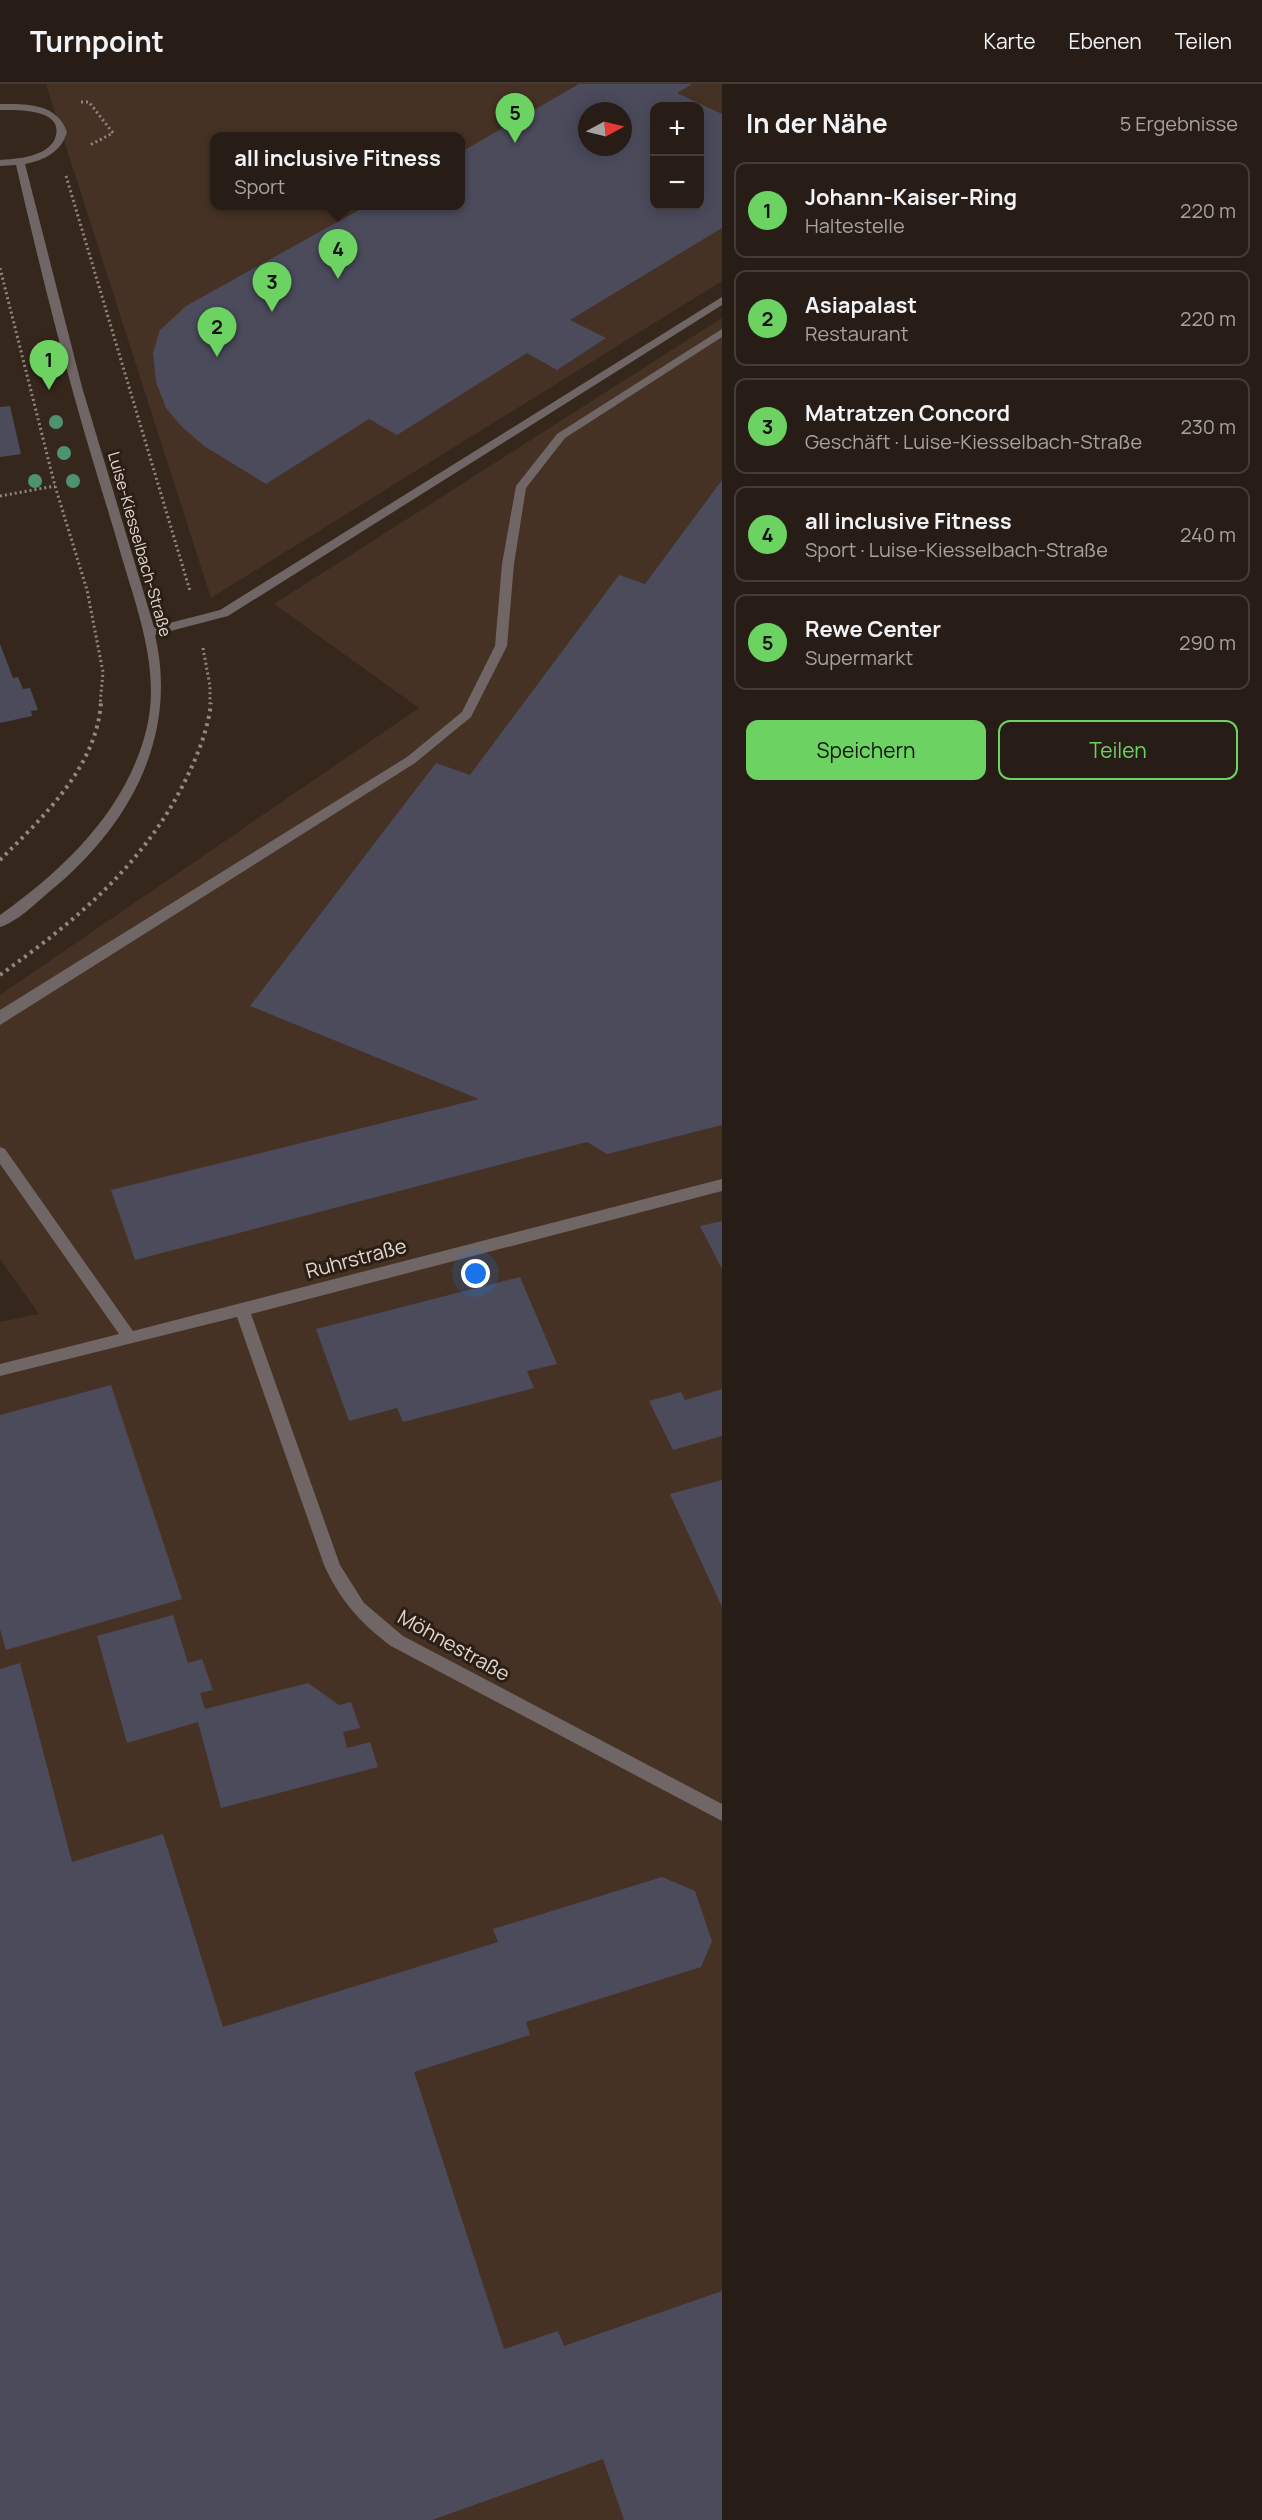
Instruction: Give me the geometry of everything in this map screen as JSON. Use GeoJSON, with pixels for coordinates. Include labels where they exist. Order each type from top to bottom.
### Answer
{"type":"FeatureCollection","features":[{"type":"Feature","properties":{"kind":"street"},"geometry":{"type":"LineString","coordinates":[[0,163],[20,162],[48,153],[58,146],[64,129],[59,120],[49,113],[35,108],[1,105]]}},
{"type":"Feature","properties":{"kind":"street","name":"Luise-Kiesselbach-Straße"},"geometry":{"type":"LineString","coordinates":[[0,922],[60,875],[96,838],[121,803],[141,764],[153,726],[157,696],[150,632],[77,387],[20,162]]}},
{"type":"Feature","properties":{"kind":"street"},"geometry":{"type":"LineString","coordinates":[[150,632],[224,613],[722,300]]}},
{"type":"Feature","properties":{"kind":"street"},"geometry":{"type":"LineString","coordinates":[[0,1020],[5,1014],[411,760],[467,714],[501,646],[508,564],[520,488],[561,436],[722,332]]}},
{"type":"Feature","properties":{"kind":"street"},"geometry":{"type":"LineString","coordinates":[[0,1153],[130,1338]]}},
{"type":"Feature","properties":{"kind":"street","name":"Ruhrstraße"},"geometry":{"type":"LineString","coordinates":[[0,1370],[242,1310],[722,1185]]}},
{"type":"Feature","properties":{"kind":"street","name":"Möhnestraße"},"geometry":{"type":"LineString","coordinates":[[242,1310],[332,1564],[342,1588],[355,1606],[397,1641],[722,1813]]}},
{"type":"Feature","properties":{"kind":"path"},"geometry":{"type":"LineString","coordinates":[[0,268],[56,486],[87,590],[103,672],[99,723],[75,775],[46,814],[0,860]]}},
{"type":"Feature","properties":{"kind":"path"},"geometry":{"type":"LineString","coordinates":[[0,496],[56,486]]}},
{"type":"Feature","properties":{"kind":"shaded area"},"geometry":{"type":"Polygon","coordinates":[[[46,84],[722,84],[722,281],[211,598],[46,84]]]}},
{"type":"Feature","properties":{"kind":"shaded area"},"geometry":{"type":"Polygon","coordinates":[[[722,318],[722,2520],[0,2520],[0,1322],[39,1314],[0,1259],[0,995],[419,708],[274,604],[722,318]]]}},
{"type":"Feature","properties":{"kind":"building"},"geometry":{"type":"Polygon","coordinates":[[[579,84],[692,84],[677,93],[696,102],[650,102],[650,210],[704,210],[704,106],[722,114],[722,228],[570,320],[606,338],[557,370],[527,353],[397,435],[369,419],[266,484],[204,446],[181,426],[166,408],[156,382],[153,353],[160,330],[186,306],[359,210],[465,210],[465,150],[579,84]]]}},
{"type":"Feature","properties":{"kind":"building"},"geometry":{"type":"Polygon","coordinates":[[[10,406],[21,454],[0,457],[0,407],[10,406]]]}},
{"type":"Feature","properties":{"kind":"building"},"geometry":{"type":"Polygon","coordinates":[[[722,480],[722,1125],[607,1154],[587,1142],[135,1260],[111,1190],[479,1099],[250,1006],[436,763],[470,775],[619,575],[645,584],[722,480]]]}},
{"type":"Feature","properties":{"kind":"building"},"geometry":{"type":"Polygon","coordinates":[[[0,644],[13,678],[18,677],[23,689],[30,688],[38,710],[31,711],[32,716],[0,723],[0,644]]]}},
{"type":"Feature","properties":{"kind":"building"},"geometry":{"type":"Polygon","coordinates":[[[722,1221],[722,1269],[700,1226],[722,1221]]]}},
{"type":"Feature","properties":{"kind":"building"},"geometry":{"type":"Polygon","coordinates":[[[520,1277],[557,1364],[527,1371],[534,1388],[403,1422],[397,1408],[349,1421],[316,1329],[520,1277]]]}},
{"type":"Feature","properties":{"kind":"building"},"geometry":{"type":"Polygon","coordinates":[[[111,1385],[182,1599],[6,1650],[0,1629],[0,1415],[111,1385]]]}},
{"type":"Feature","properties":{"kind":"building"},"geometry":{"type":"Polygon","coordinates":[[[722,1389],[722,1436],[673,1450],[649,1401],[681,1392],[685,1400],[722,1389]]]}},
{"type":"Feature","properties":{"kind":"building"},"geometry":{"type":"Polygon","coordinates":[[[722,1480],[722,1607],[670,1494],[722,1480]]]}},
{"type":"Feature","properties":{"kind":"building"},"geometry":{"type":"Polygon","coordinates":[[[173,1615],[188,1663],[202,1659],[213,1690],[200,1693],[205,1709],[308,1683],[339,1705],[351,1702],[360,1728],[343,1732],[347,1748],[370,1742],[378,1767],[221,1808],[198,1722],[127,1743],[97,1636],[173,1615]]]}},
{"type":"Feature","properties":{"kind":"building"},"geometry":{"type":"Polygon","coordinates":[[[20,1663],[72,1862],[163,1834],[223,2027],[498,1942],[493,1929],[662,1877],[695,1891],[712,1941],[701,1967],[526,2022],[530,2035],[414,2072],[504,2349],[558,2331],[564,2346],[722,2291],[722,2520],[624,2520],[603,2459],[432,2520],[0,2520],[0,1669],[20,1663]]]}},
{"type":"Feature","properties":{"kind":"place","name":"Rewe Center"},"geometry":{"type":"Point","coordinates":[515,143]}},
{"type":"Feature","properties":{"kind":"place","name":"all inclusive Fitness"},"geometry":{"type":"Point","coordinates":[338,279]}},
{"type":"Feature","properties":{"kind":"place","name":"Matratzen Concord"},"geometry":{"type":"Point","coordinates":[272,312]}},
{"type":"Feature","properties":{"kind":"place","name":"Asiapalast"},"geometry":{"type":"Point","coordinates":[217,357]}},
{"type":"Feature","properties":{"kind":"place","name":"Johann-Kaiser-Ring"},"geometry":{"type":"Point","coordinates":[49,390]}}]}
